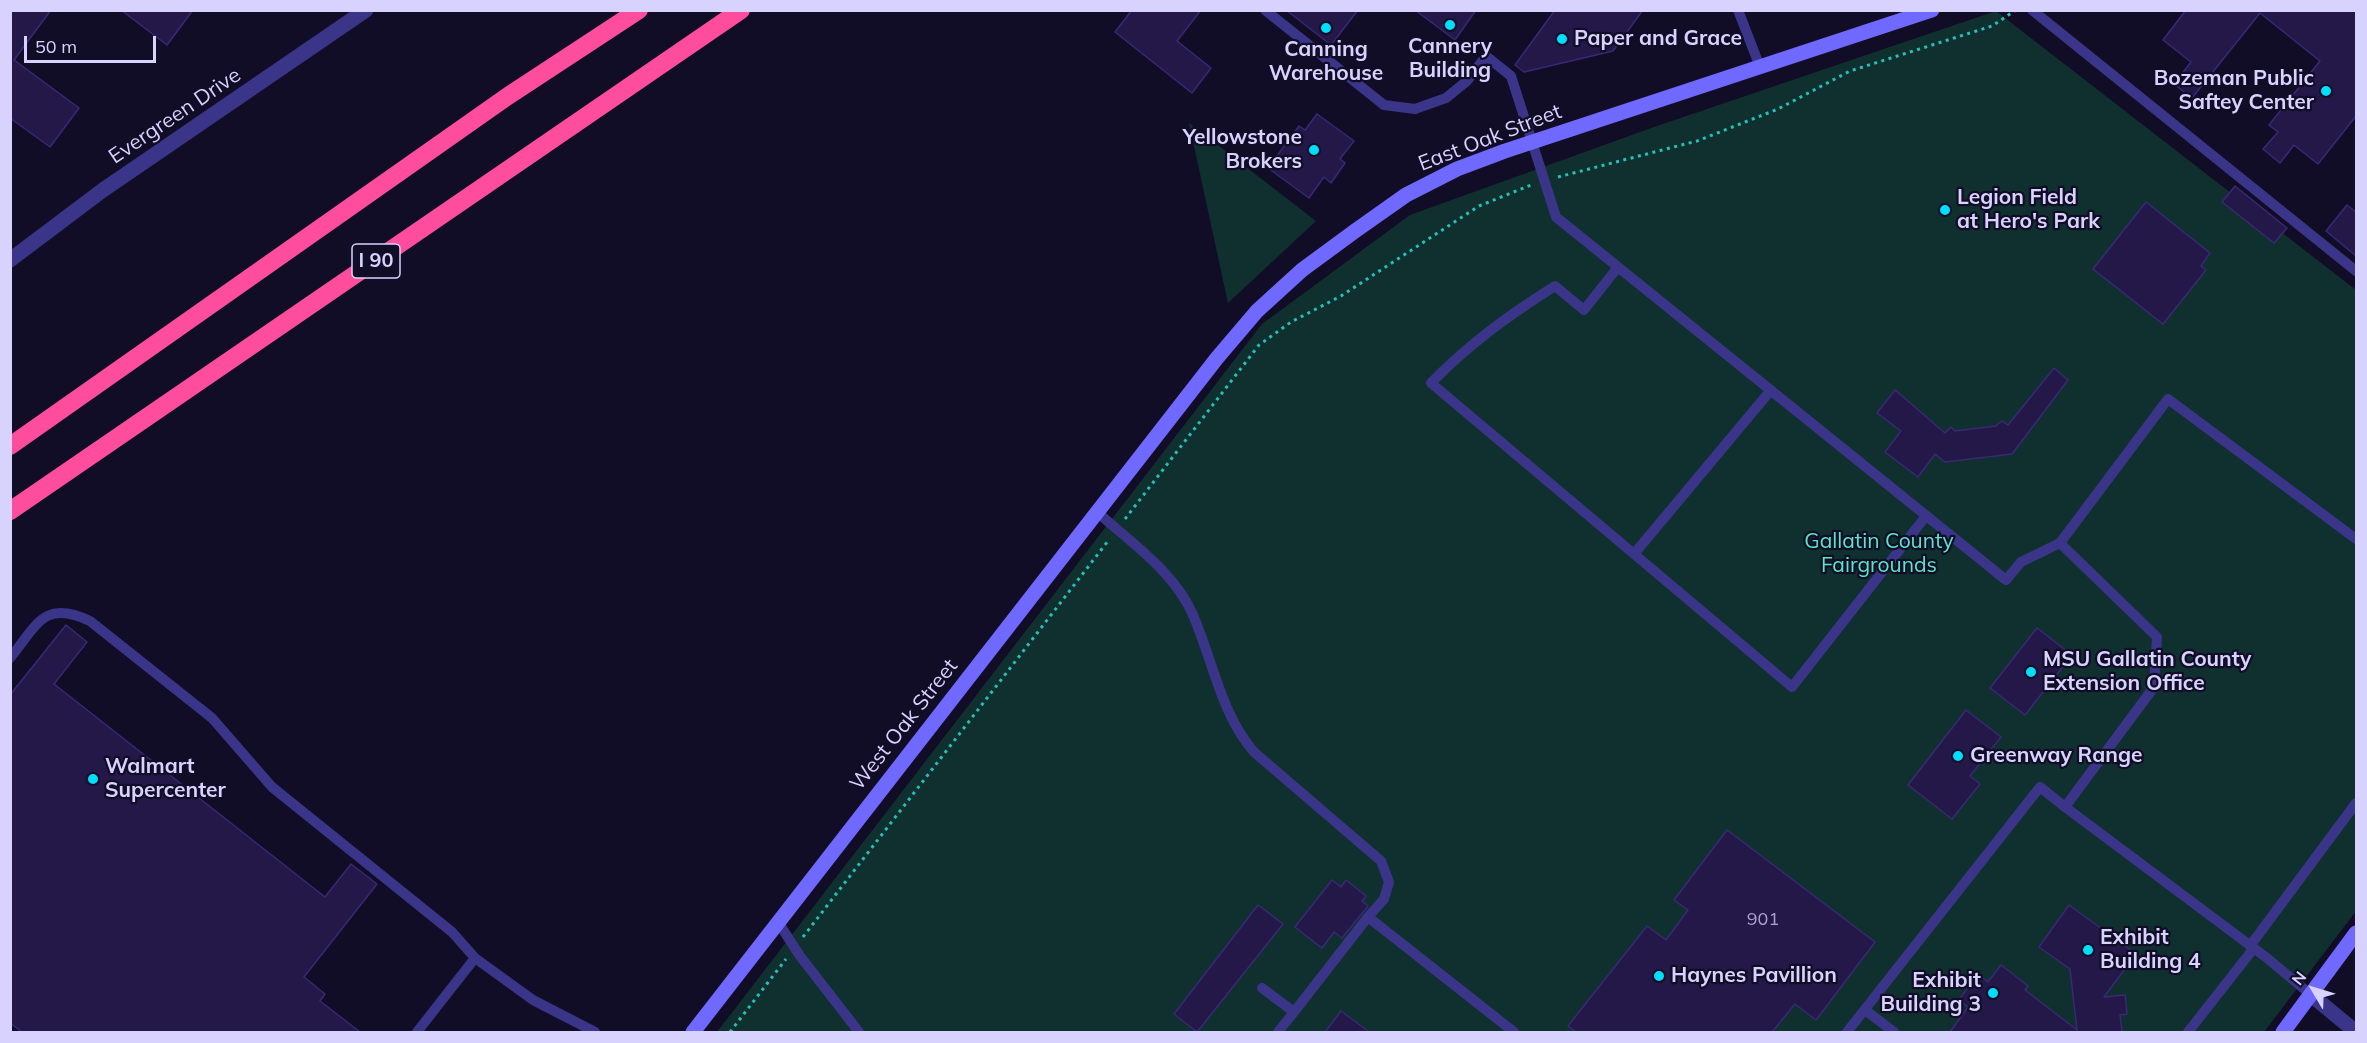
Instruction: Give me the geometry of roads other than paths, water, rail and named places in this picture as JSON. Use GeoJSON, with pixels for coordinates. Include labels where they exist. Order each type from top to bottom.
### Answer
{"type":"FeatureCollection","features":[{"type":"Feature","properties":{"kind":"highway","name":"I 90"},"geometry":{"type":"LineString","coordinates":[[10,446],[498,103],[639,10]]}},
{"type":"Feature","properties":{"kind":"highway","name":"I 90"},"geometry":{"type":"LineString","coordinates":[[10,511],[741,10]]}},
{"type":"Feature","properties":{"kind":"street","name":"Evergreen Drive"},"geometry":{"type":"LineString","coordinates":[[10,260],[103,190],[366,10]]}},
{"type":"Feature","properties":{"kind":"street","name":"East Oak Street"},"geometry":{"type":"LineString","coordinates":[[1148,444],[1257,311],[1302,270],[1406,195],[1457,169],[1533,141],[1932,10]]}},
{"type":"Feature","properties":{"kind":"street","name":"West Oak Street"},"geometry":{"type":"LineString","coordinates":[[693,1032],[1148,444]]}},
{"type":"Feature","properties":{"kind":"street"},"geometry":{"type":"LineString","coordinates":[[2283,1032],[2356,933]]}},
{"type":"Feature","properties":{"kind":"street"},"geometry":{"type":"LineString","coordinates":[[2310,994],[2356,1032]]}},
{"type":"Feature","properties":{"kind":"lane"},"geometry":{"type":"LineString","coordinates":[[1265,10],[1384,105],[1415,109],[1446,98],[1467,81],[1486,56],[1511,76],[1556,217],[2006,580],[2021,561],[2060,543],[2168,399],[2356,539]]}},
{"type":"Feature","properties":{"kind":"lane"},"geometry":{"type":"LineString","coordinates":[[1738,10],[1760,67]]}},
{"type":"Feature","properties":{"kind":"lane"},"geometry":{"type":"LineString","coordinates":[[2032,10],[2356,271]]}},
{"type":"Feature","properties":{"kind":"lane"},"geometry":{"type":"LineString","coordinates":[[1618,267],[1584,310],[1555,286],[1488,330],[1431,383],[1792,687],[1926,516]]}},
{"type":"Feature","properties":{"kind":"lane"},"geometry":{"type":"LineString","coordinates":[[1634,554],[1771,390]]}},
{"type":"Feature","properties":{"kind":"lane"},"geometry":{"type":"LineString","coordinates":[[1096,511],[1162,570],[1192,612],[1238,734],[1254,752],[1381,861],[1389,882],[1384,899],[1278,1032]]}},
{"type":"Feature","properties":{"kind":"lane"},"geometry":{"type":"LineString","coordinates":[[2060,543],[2157,637],[2154,687],[2065,807]]}},
{"type":"Feature","properties":{"kind":"lane"},"geometry":{"type":"LineString","coordinates":[[10,658],[43,618],[60,611],[73,613],[90,621],[212,718],[272,787],[452,932],[475,958],[533,1000],[595,1032]]}},
{"type":"Feature","properties":{"kind":"lane"},"geometry":{"type":"LineString","coordinates":[[1847,1032],[2040,787],[2252,947],[2310,994]]}},
{"type":"Feature","properties":{"kind":"lane"},"geometry":{"type":"LineString","coordinates":[[2188,1032],[2356,803]]}},
{"type":"Feature","properties":{"kind":"lane"},"geometry":{"type":"LineString","coordinates":[[1368,918],[1514,1032]]}},
{"type":"Feature","properties":{"kind":"lane"},"geometry":{"type":"LineString","coordinates":[[778,922],[859,1032]]}},
{"type":"Feature","properties":{"kind":"lane"},"geometry":{"type":"LineString","coordinates":[[417,1032],[475,958]]}},
{"type":"Feature","properties":{"kind":"lane"},"geometry":{"type":"LineString","coordinates":[[1262,988],[1294,1012]]}},
{"type":"Feature","properties":{"kind":"lane"},"geometry":{"type":"LineString","coordinates":[[1865,1010],[1894,1032]]}},
{"type":"Feature","properties":{"kind":"place","name":"Cannery Building"},"geometry":{"type":"Point","coordinates":[1450,25]}},
{"type":"Feature","properties":{"kind":"place","name":"Canning Warehouse"},"geometry":{"type":"Point","coordinates":[1326,28]}},
{"type":"Feature","properties":{"kind":"place","name":"Paper and Grace"},"geometry":{"type":"Point","coordinates":[1562,39]}},
{"type":"Feature","properties":{"kind":"place","name":"Bozeman Public Saftey Center"},"geometry":{"type":"Point","coordinates":[2326,91]}},
{"type":"Feature","properties":{"kind":"place","name":"Yellowstone Brokers"},"geometry":{"type":"Point","coordinates":[1314,150]}},
{"type":"Feature","properties":{"kind":"place","name":"Legion Field at Hero's Park"},"geometry":{"type":"Point","coordinates":[1945,210]}},
{"type":"Feature","properties":{"kind":"place","name":"MSU Gallatin County Extension Office"},"geometry":{"type":"Point","coordinates":[2031,672]}},
{"type":"Feature","properties":{"kind":"place","name":"Greenway Range"},"geometry":{"type":"Point","coordinates":[1958,756]}},
{"type":"Feature","properties":{"kind":"place","name":"Walmart Supercenter"},"geometry":{"type":"Point","coordinates":[93,779]}},
{"type":"Feature","properties":{"kind":"place","name":"Exhibit Building 4"},"geometry":{"type":"Point","coordinates":[2088,950]}},
{"type":"Feature","properties":{"kind":"place","name":"Haynes Pavillion"},"geometry":{"type":"Point","coordinates":[1659,976]}},
{"type":"Feature","properties":{"kind":"place","name":"Exhibit Building 3"},"geometry":{"type":"Point","coordinates":[1993,993]}},
{"type":"Feature","properties":{"kind":"park label","name":"Gallatin County Fairgrounds"},"geometry":{"type":"Point","coordinates":[1879,554]}}]}
